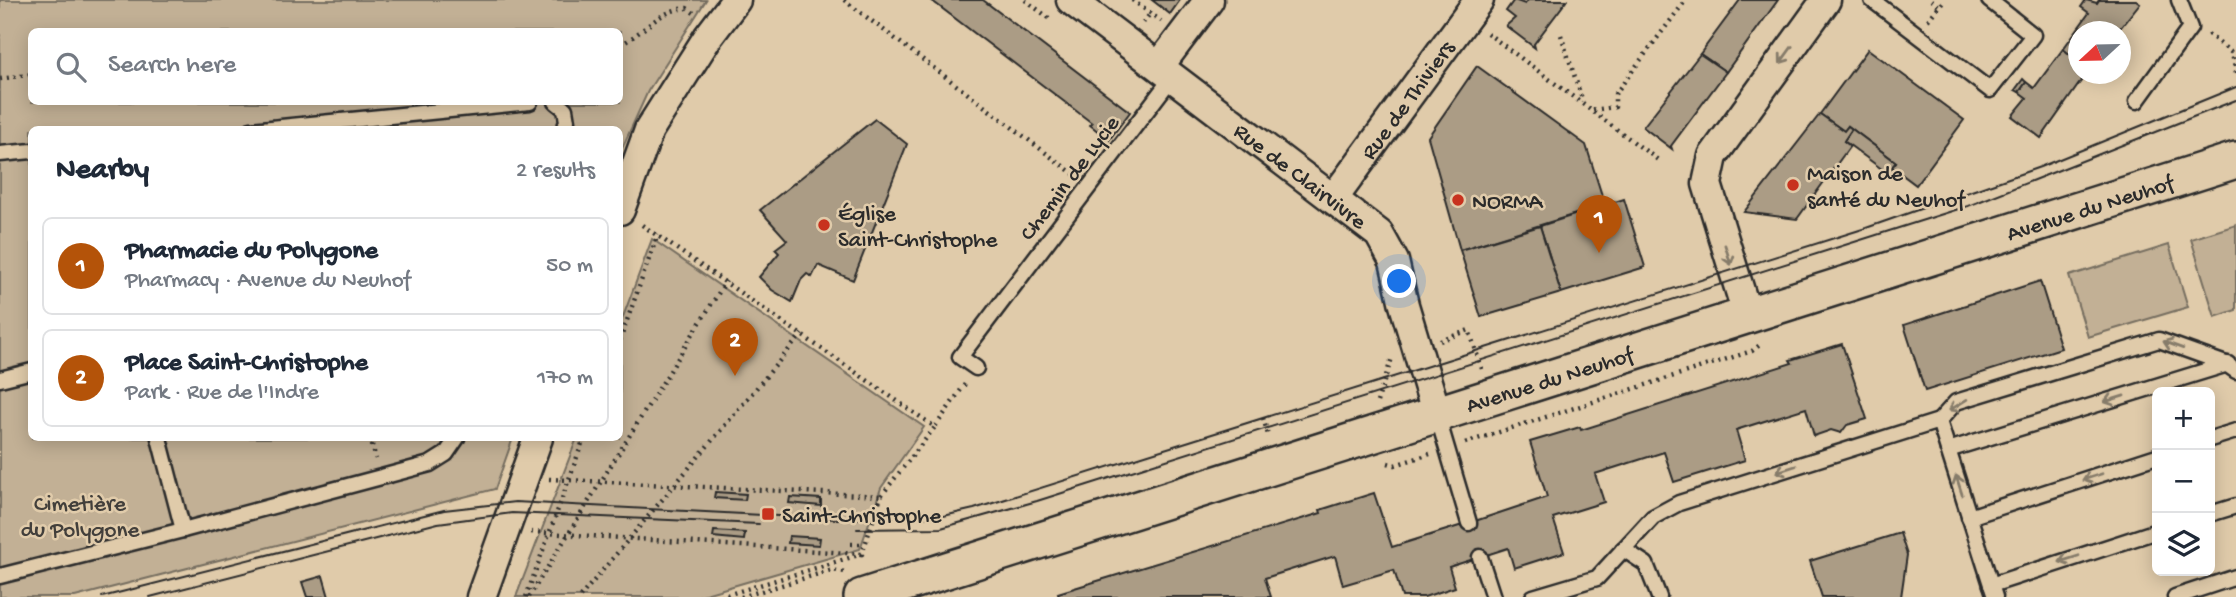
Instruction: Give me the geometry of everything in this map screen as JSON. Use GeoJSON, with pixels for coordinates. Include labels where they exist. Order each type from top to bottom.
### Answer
{"type":"FeatureCollection","features":[{"type":"Feature","properties":{"kind":"street"},"geometry":{"type":"LineString","coordinates":[[625,214],[649,130],[714,28],[736,0]]}},
{"type":"Feature","properties":{"kind":"street","name":"Rue de Clairvivre"},"geometry":{"type":"LineString","coordinates":[[1071,0],[1379,234],[1388,247],[1437,415]]}},
{"type":"Feature","properties":{"kind":"street"},"geometry":{"type":"LineString","coordinates":[[1166,71],[1209,0]]}},
{"type":"Feature","properties":{"kind":"street"},"geometry":{"type":"LineString","coordinates":[[1748,317],[1707,184],[1708,168],[1713,156],[1826,0]]}},
{"type":"Feature","properties":{"kind":"street","name":"Rue de Thiviers"},"geometry":{"type":"LineString","coordinates":[[1333,199],[1473,9]]}},
{"type":"Feature","properties":{"kind":"street","name":"Avenue du Neuhof"},"geometry":{"type":"LineString","coordinates":[[862,597],[2236,160]]}},
{"type":"Feature","properties":{"kind":"street"},"geometry":{"type":"LineString","coordinates":[[481,597],[537,441]]}},
{"type":"Feature","properties":{"kind":"lane"},"geometry":{"type":"LineString","coordinates":[[1872,0],[1990,90],[2033,35],[1989,0]]}},
{"type":"Feature","properties":{"kind":"lane"},"geometry":{"type":"LineString","coordinates":[[2137,101],[2190,28],[2179,0]]}},
{"type":"Feature","properties":{"kind":"lane","name":"Chemin de Lycie"},"geometry":{"type":"LineString","coordinates":[[976,368],[960,357],[1090,186],[1166,71]]}},
{"type":"Feature","properties":{"kind":"lane"},"geometry":{"type":"LineString","coordinates":[[291,126],[500,105]]}},
{"type":"Feature","properties":{"kind":"lane"},"geometry":{"type":"LineString","coordinates":[[560,105],[565,109],[564,126]]}},
{"type":"Feature","properties":{"kind":"lane"},"geometry":{"type":"LineString","coordinates":[[0,154],[28,151]]}},
{"type":"Feature","properties":{"kind":"lane"},"geometry":{"type":"LineString","coordinates":[[1533,597],[1597,578],[1653,517],[1679,503],[1939,421],[1956,402],[2159,340],[2233,366]]}},
{"type":"Feature","properties":{"kind":"lane"},"geometry":{"type":"LineString","coordinates":[[1948,450],[2233,366]]}},
{"type":"Feature","properties":{"kind":"lane"},"geometry":{"type":"LineString","coordinates":[[0,379],[28,372]]}},
{"type":"Feature","properties":{"kind":"lane"},"geometry":{"type":"LineString","coordinates":[[1437,415],[1469,523]]}},
{"type":"Feature","properties":{"kind":"lane"},"geometry":{"type":"LineString","coordinates":[[1939,421],[1993,591],[2152,533]]}},
{"type":"Feature","properties":{"kind":"lane"},"geometry":{"type":"LineString","coordinates":[[2215,437],[2236,431]]}},
{"type":"Feature","properties":{"kind":"lane"},"geometry":{"type":"LineString","coordinates":[[160,441],[183,530]]}},
{"type":"Feature","properties":{"kind":"lane"},"geometry":{"type":"LineString","coordinates":[[1,572],[183,530],[430,464],[446,454],[455,441]]}},
{"type":"Feature","properties":{"kind":"lane"},"geometry":{"type":"LineString","coordinates":[[1969,517],[2152,458]]}},
{"type":"Feature","properties":{"kind":"lane"},"geometry":{"type":"LineString","coordinates":[[2213,513],[2236,506]]}},
{"type":"Feature","properties":{"kind":"lane"},"geometry":{"type":"LineString","coordinates":[[1623,549],[1646,564],[1660,597]]}},
{"type":"Feature","properties":{"kind":"lane"},"geometry":{"type":"LineString","coordinates":[[1480,557],[1493,597]]}},
{"type":"Feature","properties":{"kind":"lane"},"geometry":{"type":"LineString","coordinates":[[2175,597],[2236,577]]}},
{"type":"Feature","properties":{"kind":"path"},"geometry":{"type":"LineString","coordinates":[[844,0],[1090,186]]}},
{"type":"Feature","properties":{"kind":"path"},"geometry":{"type":"LineString","coordinates":[[1593,110],[1615,107],[1615,94],[1686,0]]}},
{"type":"Feature","properties":{"kind":"path"},"geometry":{"type":"LineString","coordinates":[[1931,0],[1939,6]]}},
{"type":"Feature","properties":{"kind":"path"},"geometry":{"type":"LineString","coordinates":[[623,43],[640,34],[670,9],[687,8],[714,28]]}},
{"type":"Feature","properties":{"kind":"path"},"geometry":{"type":"LineString","coordinates":[[1473,9],[1583,103],[1658,160]]}},
{"type":"Feature","properties":{"kind":"path"},"geometry":{"type":"LineString","coordinates":[[1561,35],[1583,103]]}},
{"type":"Feature","properties":{"kind":"path"},"geometry":{"type":"LineString","coordinates":[[0,79],[28,75]]}},
{"type":"Feature","properties":{"kind":"path"},"geometry":{"type":"LineString","coordinates":[[625,214],[658,234],[935,427]]}},
{"type":"Feature","properties":{"kind":"path"},"geometry":{"type":"LineString","coordinates":[[623,332],[658,234]]}},
{"type":"Feature","properties":{"kind":"path"},"geometry":{"type":"LineString","coordinates":[[527,597],[726,281]]}},
{"type":"Feature","properties":{"kind":"path"},"geometry":{"type":"LineString","coordinates":[[580,597],[802,334]]}},
{"type":"Feature","properties":{"kind":"path"},"geometry":{"type":"LineString","coordinates":[[1370,405],[1379,402],[1392,358]]}},
{"type":"Feature","properties":{"kind":"path"},"geometry":{"type":"LineString","coordinates":[[862,554],[881,496],[935,427],[976,368]]}},
{"type":"Feature","properties":{"kind":"path"},"geometry":{"type":"LineString","coordinates":[[527,597],[583,441]]}},
{"type":"Feature","properties":{"kind":"path"},"geometry":{"type":"LineString","coordinates":[[544,479],[881,496]]}},
{"type":"Feature","properties":{"kind":"path"},"geometry":{"type":"LineString","coordinates":[[528,523],[525,531],[862,554]]}},
{"type":"Feature","properties":{"kind":"path"},"geometry":{"type":"LineString","coordinates":[[851,544],[865,544]]}},
{"type":"Feature","properties":{"kind":"path"},"geometry":{"type":"LineString","coordinates":[[720,597],[862,554]]}},
{"type":"Feature","properties":{"kind":"green space","name":"Cimetière du Polygone"},"geometry":{"type":"Polygon","coordinates":[[[0,0],[706,0],[648,91],[623,146],[623,126],[28,126],[28,441],[512,441],[495,489],[75,597],[0,597],[0,0]]]}},
{"type":"Feature","properties":{"kind":"green space"},"geometry":{"type":"Polygon","coordinates":[[[2236,225],[2236,310],[2215,317],[2191,239],[2236,225]]]}},
{"type":"Feature","properties":{"kind":"green space"},"geometry":{"type":"Polygon","coordinates":[[[652,239],[924,427],[881,488],[860,549],[695,597],[516,597],[576,441],[623,441],[623,317],[652,239]]]}},
{"type":"Feature","properties":{"kind":"green space"},"geometry":{"type":"Polygon","coordinates":[[[2169,245],[2188,307],[2088,337],[2069,276],[2169,245]]]}},
{"type":"Feature","properties":{"kind":"building"},"geometry":{"type":"Polygon","coordinates":[[[931,0],[983,0],[1130,112],[1109,140],[1090,125],[1092,123],[931,0]]]}},
{"type":"Feature","properties":{"kind":"building"},"geometry":{"type":"Polygon","coordinates":[[[1152,0],[1180,0],[1170,14],[1152,0]]]}},
{"type":"Feature","properties":{"kind":"building"},"geometry":{"type":"Polygon","coordinates":[[[1514,0],[1525,4],[1528,0],[1567,0],[1534,44],[1535,48],[1506,26],[1515,18],[1506,11],[1514,0]]]}},
{"type":"Feature","properties":{"kind":"building"},"geometry":{"type":"Polygon","coordinates":[[[1740,0],[1778,0],[1726,72],[1700,54],[1740,0]]]}},
{"type":"Feature","properties":{"kind":"building"},"geometry":{"type":"Polygon","coordinates":[[[2086,0],[2097,3],[2099,0],[2136,0],[2140,3],[2126,21],[2083,21],[2089,13],[2081,7],[2086,0]]]}},
{"type":"Feature","properties":{"kind":"building"},"geometry":{"type":"Polygon","coordinates":[[[1868,49],[1964,120],[1916,185],[1892,167],[1896,162],[1848,126],[1844,131],[1820,114],[1868,49]]]}},
{"type":"Feature","properties":{"kind":"building"},"geometry":{"type":"Polygon","coordinates":[[[2063,49],[2068,53],[2068,84],[2079,84],[2041,138],[2012,116],[2027,98],[2019,92],[2026,82],[2034,88],[2063,49]]]}},
{"type":"Feature","properties":{"kind":"building"},"geometry":{"type":"Polygon","coordinates":[[[1700,54],[1726,72],[1671,146],[1672,149],[1643,127],[1700,54]]]}},
{"type":"Feature","properties":{"kind":"building"},"geometry":{"type":"Polygon","coordinates":[[[1477,66],[1586,145],[1605,205],[1460,250],[1428,137],[1477,66]]]}},
{"type":"Feature","properties":{"kind":"building"},"geometry":{"type":"Polygon","coordinates":[[[2023,79],[2026,82],[2019,92],[2015,90],[2023,79]]]}},
{"type":"Feature","properties":{"kind":"building","name":"Maison de santé du Neuhof"},"geometry":{"type":"Polygon","coordinates":[[[1820,114],[1844,131],[1848,126],[1852,129],[1844,141],[1850,146],[1797,219],[1744,212],[1820,114]]]}},
{"type":"Feature","properties":{"kind":"building","name":"Église Saint-Christophe"},"geometry":{"type":"Polygon","coordinates":[[[875,119],[907,144],[853,280],[818,265],[812,277],[807,274],[801,280],[792,302],[772,290],[759,277],[779,253],[775,249],[787,240],[760,210],[875,119]]]}},
{"type":"Feature","properties":{"kind":"building"},"geometry":{"type":"Polygon","coordinates":[[[1852,129],[1896,162],[1887,173],[1844,141],[1852,129]]]}},
{"type":"Feature","properties":{"kind":"building"},"geometry":{"type":"Polygon","coordinates":[[[1624,199],[1645,267],[1561,293],[1540,226],[1624,199]]]}},
{"type":"Feature","properties":{"kind":"building"},"geometry":{"type":"Polygon","coordinates":[[[1540,226],[1561,293],[1481,317],[1460,250],[1540,226]]]}},
{"type":"Feature","properties":{"kind":"building"},"geometry":{"type":"Polygon","coordinates":[[[2040,281],[2061,348],[1925,391],[1904,325],[2040,281]]]}},
{"type":"Feature","properties":{"kind":"building"},"geometry":{"type":"Polygon","coordinates":[[[1842,344],[1867,419],[1847,425],[1841,433],[1831,430],[1814,436],[1806,408],[1736,430],[1745,460],[1674,482],[1664,452],[1595,474],[1604,502],[1553,518],[1564,552],[1514,568],[1508,548],[1449,567],[1455,587],[1424,597],[1402,597],[1394,570],[1343,585],[1335,556],[1265,578],[1271,597],[1059,597],[1058,593],[1321,513],[1320,510],[1374,493],[1392,547],[1469,523],[1547,497],[1530,442],[1580,427],[1581,430],[1792,363],[1790,360],[1842,344]]]}},
{"type":"Feature","properties":{"kind":"building"},"geometry":{"type":"Polygon","coordinates":[[[715,492],[746,494],[745,500],[714,498],[715,492]]]}},
{"type":"Feature","properties":{"kind":"building"},"geometry":{"type":"Polygon","coordinates":[[[790,497],[821,499],[821,506],[789,503],[790,497]]]}},
{"type":"Feature","properties":{"kind":"building"},"geometry":{"type":"Polygon","coordinates":[[[714,531],[745,533],[744,540],[713,537],[714,531]]]}},
{"type":"Feature","properties":{"kind":"building"},"geometry":{"type":"Polygon","coordinates":[[[1900,533],[1907,555],[1901,597],[1822,597],[1810,561],[1900,533]]]}},
{"type":"Feature","properties":{"kind":"building"},"geometry":{"type":"Polygon","coordinates":[[[789,536],[820,538],[819,545],[788,543],[789,536]]]}},
{"type":"Feature","properties":{"kind":"building"},"geometry":{"type":"Polygon","coordinates":[[[323,576],[329,597],[307,597],[302,582],[323,576]]]}},
{"type":"Feature","properties":{"kind":"tram line"},"geometry":{"type":"LineString","coordinates":[[102,597],[444,510],[515,502],[836,519],[939,517],[974,509],[1866,228],[2040,167],[2236,87]]}},
{"type":"Feature","properties":{"kind":"tram line"},"geometry":{"type":"LineString","coordinates":[[857,529],[941,528],[1037,501],[1968,206],[2236,100]]}},
{"type":"Feature","properties":{"kind":"tram line"},"geometry":{"type":"LineString","coordinates":[[150,597],[438,523],[512,513],[759,524]]}},
{"type":"Feature","properties":{"kind":"place","name":"Maison de santé du Neuhof"},"geometry":{"type":"Point","coordinates":[1793,185]}},
{"type":"Feature","properties":{"kind":"place","name":"NORMA"},"geometry":{"type":"Point","coordinates":[1458,200]}},
{"type":"Feature","properties":{"kind":"place","name":"Église Saint-Christophe"},"geometry":{"type":"Point","coordinates":[824,225]}},
{"type":"Feature","properties":{"kind":"place","name":"Pharmacie du Polygone"},"geometry":{"type":"Point","coordinates":[1599,253]}},
{"type":"Feature","properties":{"kind":"place","name":"Place Saint-Christophe"},"geometry":{"type":"Point","coordinates":[735,376]}},
{"type":"Feature","properties":{"kind":"place","name":"Saint-Christophe"},"geometry":{"type":"Point","coordinates":[768,514]}}]}
